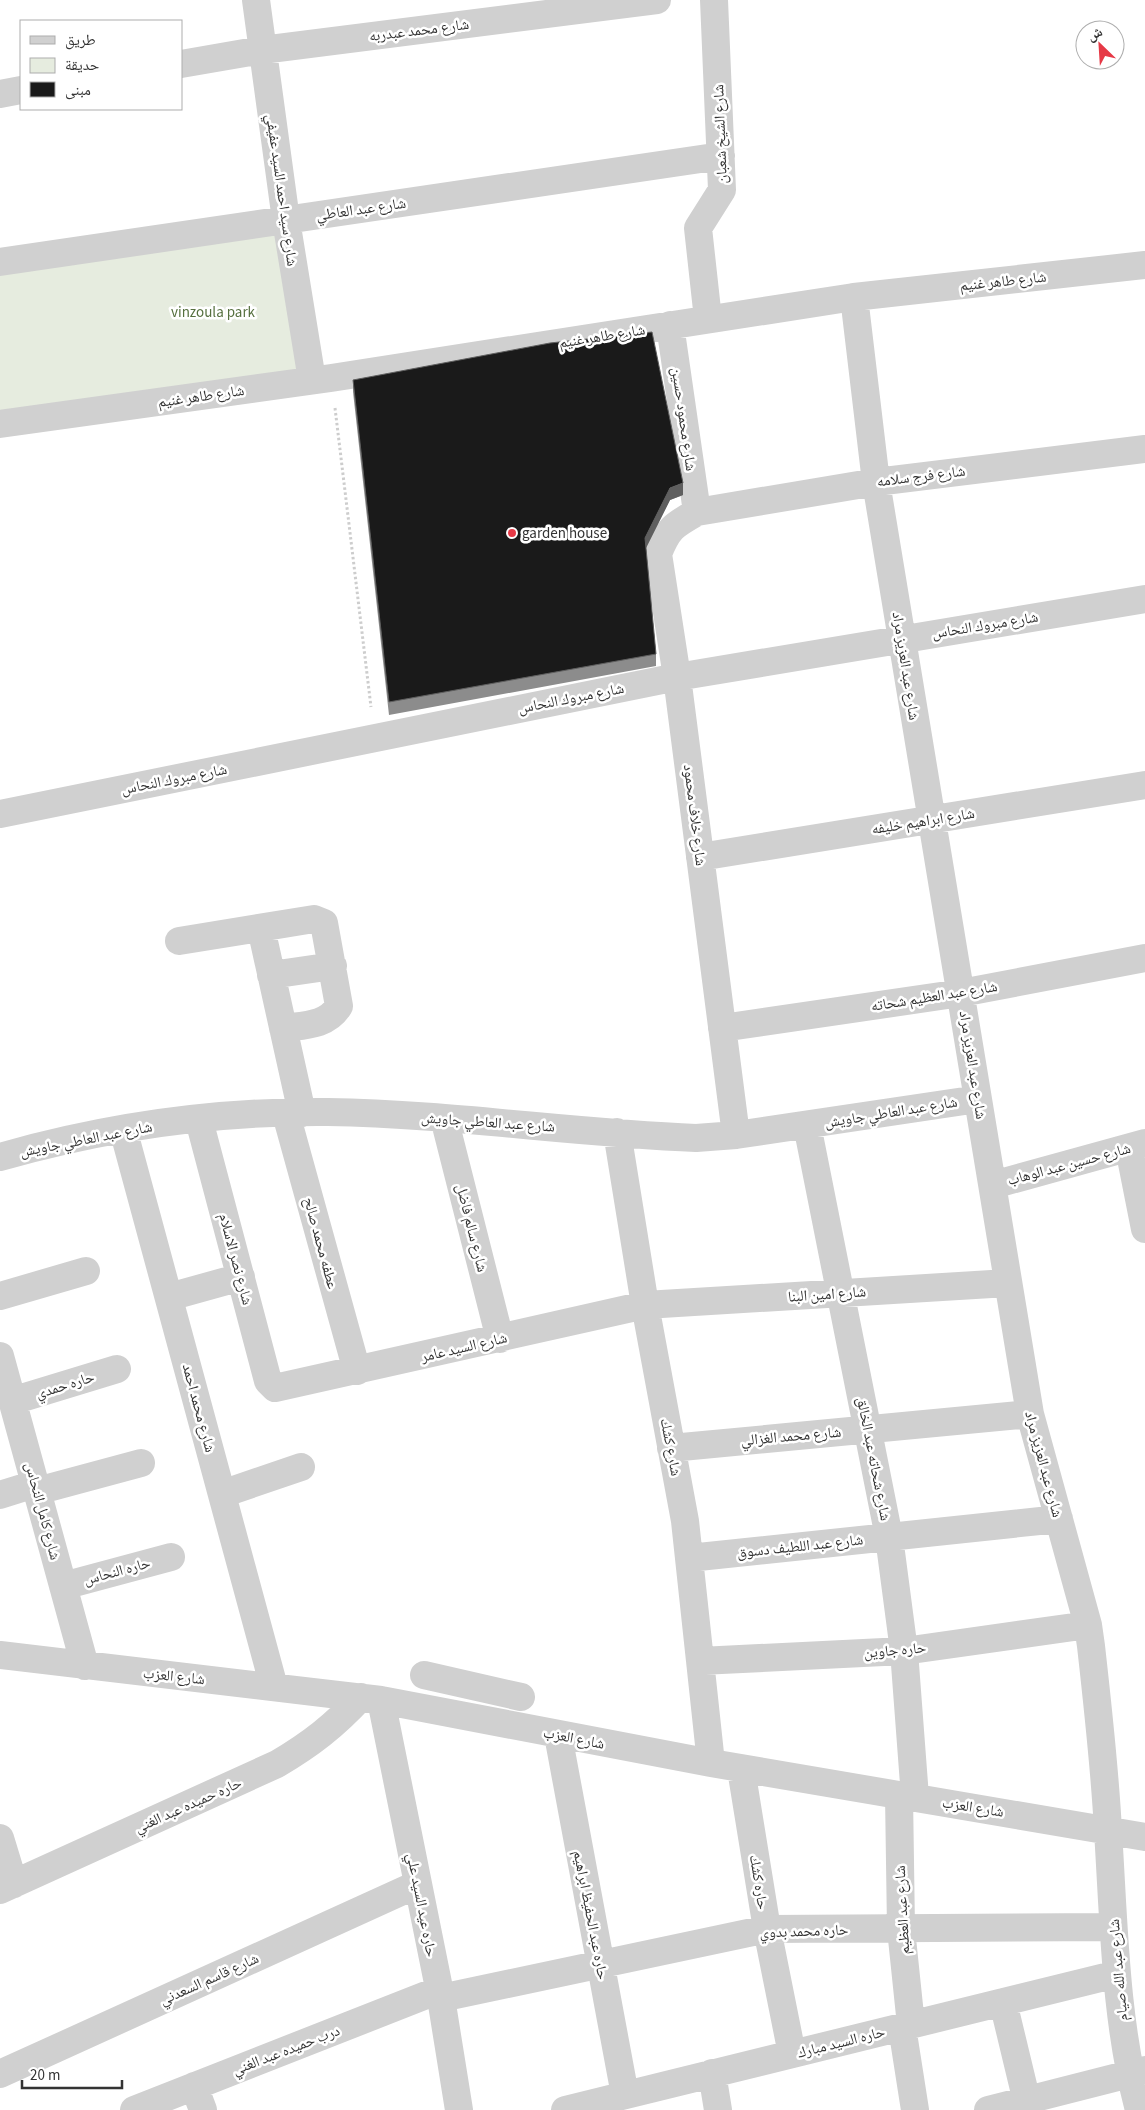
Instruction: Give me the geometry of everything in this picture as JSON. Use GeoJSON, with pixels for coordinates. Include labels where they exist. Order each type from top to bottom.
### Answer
{"type":"FeatureCollection","features":[{"type":"Feature","properties":{"kind":"street","name":"شارع سيد احمد السيد عفيفي"},"geometry":{"type":"LineString","coordinates":[[256,0],[286,220],[321,379]]}},
{"type":"Feature","properties":{"kind":"street","name":"شارع محمد عبدربه"},"geometry":{"type":"LineString","coordinates":[[182,64],[262,50],[657,0]]}},
{"type":"Feature","properties":{"kind":"street","name":"شارع الشيخ شعبان"},"geometry":{"type":"LineString","coordinates":[[708,320],[698,228],[722,190],[714,0]]}},
{"type":"Feature","properties":{"kind":"street"},"geometry":{"type":"LineString","coordinates":[[0,94],[20,90]]}},
{"type":"Feature","properties":{"kind":"street","name":"شارع عبد العاطي"},"geometry":{"type":"LineString","coordinates":[[0,262],[721,156]]}},
{"type":"Feature","properties":{"kind":"street","name":"شارع طاهر غنيم"},"geometry":{"type":"LineString","coordinates":[[0,424],[321,379],[854,297],[1145,265]]}},
{"type":"Feature","properties":{"kind":"street","name":"شارع عبد العزيز مراد"},"geometry":{"type":"LineString","coordinates":[[854,297],[876,482],[1030,1414],[1088,1625],[1108,1829]]}},
{"type":"Feature","properties":{"kind":"street","name":"شارع محمود حسين"},"geometry":{"type":"LineString","coordinates":[[670,325],[698,512]]}},
{"type":"Feature","properties":{"kind":"street","name":"شارع فرج سلامه"},"geometry":{"type":"LineString","coordinates":[[698,512],[876,482],[1145,449]]}},
{"type":"Feature","properties":{"kind":"street","name":"شارع خلاف محمود"},"geometry":{"type":"LineString","coordinates":[[698,512],[673,527],[665,535],[658,554],[677,677],[736,1136]]}},
{"type":"Feature","properties":{"kind":"street","name":"شارع مبروك النحاس"},"geometry":{"type":"LineString","coordinates":[[0,814],[677,677],[1145,599]]}},
{"type":"Feature","properties":{"kind":"street","name":"شارع ابراهيم خليفه"},"geometry":{"type":"LineString","coordinates":[[700,857],[1145,785]]}},
{"type":"Feature","properties":{"kind":"street"},"geometry":{"type":"LineString","coordinates":[[179,941],[320,920],[327,928],[339,1006],[335,1014],[322,1022],[283,1028]]}},
{"type":"Feature","properties":{"kind":"street","name":"عطفه محمد صالح"},"geometry":{"type":"LineString","coordinates":[[261,928],[283,1028],[294,1114],[357,1371]]}},
{"type":"Feature","properties":{"kind":"street","name":"شارع عبد العظيم شحاته"},"geometry":{"type":"LineString","coordinates":[[722,1028],[961,994],[1145,958]]}},
{"type":"Feature","properties":{"kind":"street"},"geometry":{"type":"LineString","coordinates":[[272,975],[332,966]]}},
{"type":"Feature","properties":{"kind":"street","name":"شارع عبد العاطي جاويش"},"geometry":{"type":"LineString","coordinates":[[0,1157],[36,1147],[123,1129],[199,1120],[327,1112],[444,1118],[696,1138],[736,1136],[978,1099]]}},
{"type":"Feature","properties":{"kind":"street","name":"شارع سالم فاضل"},"geometry":{"type":"LineString","coordinates":[[444,1118],[500,1339]]}},
{"type":"Feature","properties":{"kind":"street","name":"شارع نصر الاسلام"},"geometry":{"type":"LineString","coordinates":[[199,1120],[268,1381],[274,1388],[282,1388]]}},
{"type":"Feature","properties":{"kind":"street","name":"شارع شحاته عبد الخالق"},"geometry":{"type":"LineString","coordinates":[[807,1125],[889,1537],[904,1651],[906,1796]]}},
{"type":"Feature","properties":{"kind":"street","name":"شارع محمد احمد"},"geometry":{"type":"LineString","coordinates":[[123,1129],[274,1687]]}},
{"type":"Feature","properties":{"kind":"street","name":"شارع كشك"},"geometry":{"type":"LineString","coordinates":[[617,1132],[645,1306],[690,1558],[711,1763]]}},
{"type":"Feature","properties":{"kind":"street"},"geometry":{"type":"LineString","coordinates":[[1137,1146],[1145,1229]]}},
{"type":"Feature","properties":{"kind":"street","name":"شارع حسين عبد الوهاب"},"geometry":{"type":"LineString","coordinates":[[992,1185],[1137,1146]]}},
{"type":"Feature","properties":{"kind":"street"},"geometry":{"type":"LineString","coordinates":[[0,1296],[86,1271]]}},
{"type":"Feature","properties":{"kind":"street"},"geometry":{"type":"LineString","coordinates":[[169,1297],[241,1277]]}},
{"type":"Feature","properties":{"kind":"street","name":"شارع امين البنا"},"geometry":{"type":"LineString","coordinates":[[645,1306],[1008,1283]]}},
{"type":"Feature","properties":{"kind":"street","name":"شارع السيد عامر"},"geometry":{"type":"LineString","coordinates":[[282,1388],[645,1306]]}},
{"type":"Feature","properties":{"kind":"street","name":"شارع كامل النحاس"},"geometry":{"type":"LineString","coordinates":[[0,1356],[7,1391],[85,1666]]}},
{"type":"Feature","properties":{"kind":"street","name":"حاره حمدي"},"geometry":{"type":"LineString","coordinates":[[7,1391],[117,1369]]}},
{"type":"Feature","properties":{"kind":"street","name":"شارع محمد الغزالي"},"geometry":{"type":"LineString","coordinates":[[671,1448],[1030,1414]]}},
{"type":"Feature","properties":{"kind":"street"},"geometry":{"type":"LineString","coordinates":[[0,1495],[141,1463]]}},
{"type":"Feature","properties":{"kind":"street"},"geometry":{"type":"LineString","coordinates":[[222,1494],[301,1467]]}},
{"type":"Feature","properties":{"kind":"street","name":"شارع عبد اللطيف دسوق"},"geometry":{"type":"LineString","coordinates":[[690,1558],[1059,1519]]}},
{"type":"Feature","properties":{"kind":"street","name":"حاره النحاس"},"geometry":{"type":"LineString","coordinates":[[63,1586],[170,1557]]}},
{"type":"Feature","properties":{"kind":"street","name":"حاره جاوين"},"geometry":{"type":"LineString","coordinates":[[700,1661],[904,1651],[1088,1625]]}},
{"type":"Feature","properties":{"kind":"street","name":"شارع العزب"},"geometry":{"type":"LineString","coordinates":[[0,1655],[371,1698],[741,1769],[1108,1829],[1145,1837]]}},
{"type":"Feature","properties":{"kind":"street"},"geometry":{"type":"LineString","coordinates":[[424,1675],[521,1697]]}},
{"type":"Feature","properties":{"kind":"street"},"geometry":{"type":"LineString","coordinates":[[487,1721],[492,1690]]}},
{"type":"Feature","properties":{"kind":"street","name":"حاره عيد السيد علي"},"geometry":{"type":"LineString","coordinates":[[371,1698],[418,1884],[440,1994],[459,2110]]}},
{"type":"Feature","properties":{"kind":"street","name":"حاره حميده عبد الغني"},"geometry":{"type":"LineString","coordinates":[[7,1887],[277,1764],[308,1746],[371,1698]]}},
{"type":"Feature","properties":{"kind":"street","name":"حاره عبد الحفيظ ابراهيم"},"geometry":{"type":"LineString","coordinates":[[558,1735],[625,2095]]}},
{"type":"Feature","properties":{"kind":"street","name":"حاره كشك"},"geometry":{"type":"LineString","coordinates":[[741,1769],[767,1929],[792,2054]]}},
{"type":"Feature","properties":{"kind":"street","name":"شارع عبد العظيم"},"geometry":{"type":"LineString","coordinates":[[906,1796],[901,1928],[906,2026],[916,2110]]}},
{"type":"Feature","properties":{"kind":"street","name":"شارع عبد الله صيام"},"geometry":{"type":"LineString","coordinates":[[1108,1829],[1117,1974],[1137,2072],[1139,2110]]}},
{"type":"Feature","properties":{"kind":"street"},"geometry":{"type":"LineString","coordinates":[[0,1838],[7,1887]]}},
{"type":"Feature","properties":{"kind":"street","name":"شارع قاسم السعدني"},"geometry":{"type":"LineString","coordinates":[[0,2074],[418,1884]]}},
{"type":"Feature","properties":{"kind":"street","name":"حاره محمد بدوي"},"geometry":{"type":"LineString","coordinates":[[440,1994],[601,1966],[767,1929],[1113,1927]]}},
{"type":"Feature","properties":{"kind":"street","name":"حاره السيد مبارك"},"geometry":{"type":"LineString","coordinates":[[566,2110],[1117,1974]]}},
{"type":"Feature","properties":{"kind":"street","name":"درب حميده عبد الغني"},"geometry":{"type":"LineString","coordinates":[[134,2110],[199,2098],[440,1994]]}},
{"type":"Feature","properties":{"kind":"street"},"geometry":{"type":"LineString","coordinates":[[1003,2002],[1027,2104]]}},
{"type":"Feature","properties":{"kind":"street"},"geometry":{"type":"LineString","coordinates":[[988,2110],[1027,2104],[1137,2072]]}},
{"type":"Feature","properties":{"kind":"street"},"geometry":{"type":"LineString","coordinates":[[712,2073],[718,2110]]}},
{"type":"Feature","properties":{"kind":"path"},"geometry":{"type":"LineString","coordinates":[[321,379],[375,738]]}},
{"type":"Feature","properties":{"kind":"green space","name":"vinzoula park"},"geometry":{"type":"Polygon","coordinates":[[[277,225],[301,376],[0,419],[0,266],[277,225]]]}},
{"type":"Feature","properties":{"kind":"building","name":"garden house"},"geometry":{"type":"Polygon","coordinates":[[[652,332],[683,483],[670,488],[645,538],[656,654],[389,702],[353,380],[550,343],[652,332]]]}},
{"type":"Feature","properties":{"kind":"place","name":"garden house"},"geometry":{"type":"Point","coordinates":[512,533]}}]}
